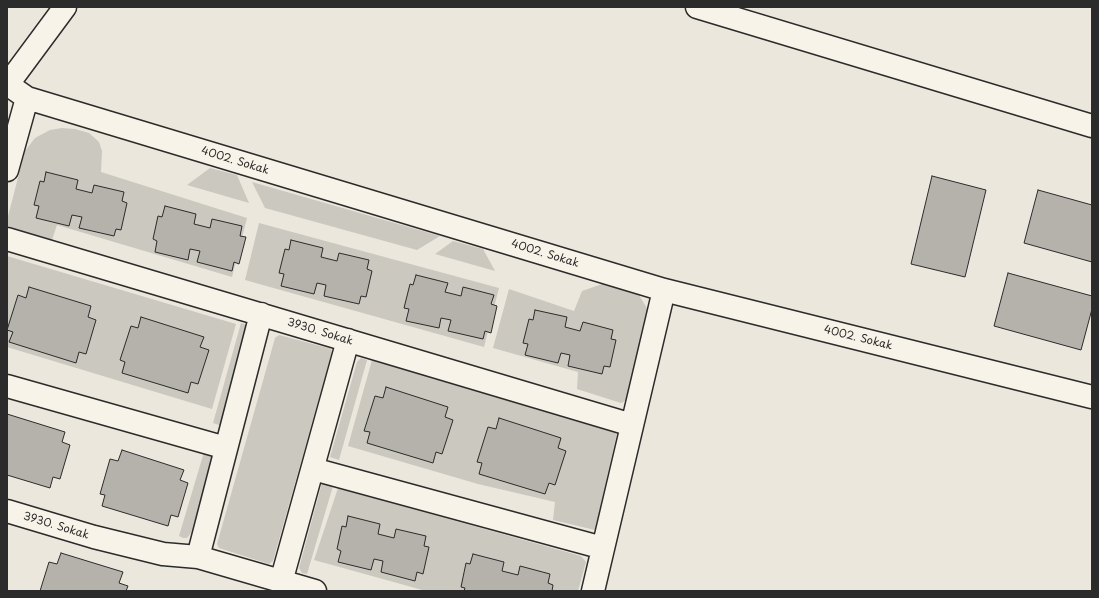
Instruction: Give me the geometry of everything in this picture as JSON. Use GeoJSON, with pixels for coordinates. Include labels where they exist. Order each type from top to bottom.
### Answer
{"type":"FeatureCollection","features":[{"type":"Feature","properties":{"kind":"street"},"geometry":{"type":"LineString","coordinates":[[8,84],[65,7]]}},
{"type":"Feature","properties":{"kind":"street"},"geometry":{"type":"LineString","coordinates":[[697,7],[1092,126]]}},
{"type":"Feature","properties":{"kind":"street","name":"4002. Sokak"},"geometry":{"type":"LineString","coordinates":[[8,84],[27,98],[664,290],[1092,397]]}},
{"type":"Feature","properties":{"kind":"street"},"geometry":{"type":"LineString","coordinates":[[7,170],[27,98]]}},
{"type":"Feature","properties":{"kind":"street","name":"3930. Sokak"},"geometry":{"type":"LineString","coordinates":[[7,239],[632,425]]}},
{"type":"Feature","properties":{"kind":"street"},"geometry":{"type":"LineString","coordinates":[[593,591],[664,290]]}},
{"type":"Feature","properties":{"kind":"street"},"geometry":{"type":"LineString","coordinates":[[198,557],[261,314]]}},
{"type":"Feature","properties":{"kind":"street"},"geometry":{"type":"LineString","coordinates":[[281,582],[348,340]]}},
{"type":"Feature","properties":{"kind":"street"},"geometry":{"type":"LineString","coordinates":[[7,386],[226,448]]}},
{"type":"Feature","properties":{"kind":"street"},"geometry":{"type":"LineString","coordinates":[[313,469],[603,548]]}},
{"type":"Feature","properties":{"kind":"street","name":"3930. Sokak"},"geometry":{"type":"LineString","coordinates":[[7,511],[94,537],[163,554],[198,557],[315,591]]}},
{"type":"Feature","properties":{"kind":"shaded area"},"geometry":{"type":"Polygon","coordinates":[[[62,128],[75,129],[89,133],[99,142],[102,151],[101,172],[247,218],[232,277],[57,225],[51,243],[7,230],[7,220],[25,151],[35,138],[50,130],[62,128]]]}},
{"type":"Feature","properties":{"kind":"shaded area"},"geometry":{"type":"Polygon","coordinates":[[[210,168],[237,175],[249,203],[187,185],[210,168]]]}},
{"type":"Feature","properties":{"kind":"shaded area"},"geometry":{"type":"Polygon","coordinates":[[[252,182],[440,236],[417,250],[265,208],[252,182]]]}},
{"type":"Feature","properties":{"kind":"shaded area"},"geometry":{"type":"Polygon","coordinates":[[[259,223],[499,288],[484,347],[245,280],[259,223]]]}},
{"type":"Feature","properties":{"kind":"shaded area"},"geometry":{"type":"Polygon","coordinates":[[[453,241],[483,249],[495,271],[435,254],[453,241]]]}},
{"type":"Feature","properties":{"kind":"shaded area"},"geometry":{"type":"Polygon","coordinates":[[[7,256],[236,324],[212,409],[7,347],[7,256]]]}},
{"type":"Feature","properties":{"kind":"shaded area"},"geometry":{"type":"Polygon","coordinates":[[[605,283],[639,295],[648,310],[627,400],[621,403],[577,389],[578,372],[493,348],[509,289],[574,311],[582,291],[605,283]]]}},
{"type":"Feature","properties":{"kind":"shaded area"},"geometry":{"type":"Polygon","coordinates":[[[241,323],[247,325],[222,426],[213,423],[241,323]]]}},
{"type":"Feature","properties":{"kind":"shaded area"},"geometry":{"type":"Polygon","coordinates":[[[279,335],[328,348],[331,349],[332,352],[273,561],[269,564],[219,548],[217,544],[275,338],[279,335]]]}},
{"type":"Feature","properties":{"kind":"shaded area"},"geometry":{"type":"Polygon","coordinates":[[[361,358],[367,360],[339,460],[330,457],[357,362],[361,358]]]}},
{"type":"Feature","properties":{"kind":"shaded area"},"geometry":{"type":"Polygon","coordinates":[[[372,360],[617,433],[595,530],[553,520],[555,502],[478,484],[348,446],[372,360]]]}},
{"type":"Feature","properties":{"kind":"shaded area"},"geometry":{"type":"Polygon","coordinates":[[[204,452],[214,456],[191,533],[187,538],[183,538],[179,536],[204,452]]]}},
{"type":"Feature","properties":{"kind":"shaded area"},"geometry":{"type":"Polygon","coordinates":[[[322,483],[333,486],[307,574],[302,573],[299,568],[322,483]]]}},
{"type":"Feature","properties":{"kind":"shaded area"},"geometry":{"type":"Polygon","coordinates":[[[338,488],[581,556],[586,562],[578,591],[426,591],[314,560],[338,488]]]}},
{"type":"Feature","properties":{"kind":"building"},"geometry":{"type":"Polygon","coordinates":[[[46,172],[78,180],[76,189],[92,193],[94,185],[124,192],[122,201],[127,203],[121,230],[116,229],[114,236],[79,228],[82,217],[72,215],[69,226],[36,218],[39,206],[34,205],[40,181],[44,182],[46,172]]]}},
{"type":"Feature","properties":{"kind":"building"},"geometry":{"type":"Polygon","coordinates":[[[932,176],[986,190],[965,277],[911,264],[932,176]]]}},
{"type":"Feature","properties":{"kind":"building"},"geometry":{"type":"Polygon","coordinates":[[[1038,190],[1092,205],[1092,262],[1024,243],[1038,190]]]}},
{"type":"Feature","properties":{"kind":"building"},"geometry":{"type":"Polygon","coordinates":[[[165,206],[196,214],[194,224],[210,228],[212,219],[242,226],[240,236],[246,237],[239,264],[234,262],[232,271],[197,262],[200,251],[190,249],[188,260],[155,252],[157,241],[153,239],[158,216],[162,217],[165,206]]]}},
{"type":"Feature","properties":{"kind":"building"},"geometry":{"type":"Polygon","coordinates":[[[291,240],[323,248],[321,257],[337,261],[339,253],[369,260],[367,269],[372,271],[366,297],[361,296],[359,304],[324,296],[326,285],[317,283],[314,294],[281,286],[284,274],[279,273],[285,249],[289,250],[291,240]]]}},
{"type":"Feature","properties":{"kind":"building"},"geometry":{"type":"Polygon","coordinates":[[[1008,273],[1092,296],[1092,309],[1081,350],[994,326],[1008,273]]]}},
{"type":"Feature","properties":{"kind":"building"},"geometry":{"type":"Polygon","coordinates":[[[416,275],[448,283],[445,292],[461,296],[463,287],[494,295],[491,304],[497,306],[491,333],[485,331],[483,339],[448,331],[451,320],[441,318],[439,328],[406,321],[409,309],[404,308],[410,284],[413,285],[416,275]]]}},
{"type":"Feature","properties":{"kind":"building"},"geometry":{"type":"Polygon","coordinates":[[[29,287],[91,306],[88,317],[96,320],[86,354],[79,352],[76,363],[9,342],[13,332],[7,330],[18,295],[26,298],[29,287]]]}},
{"type":"Feature","properties":{"kind":"building"},"geometry":{"type":"Polygon","coordinates":[[[535,310],[567,317],[565,327],[580,331],[583,322],[613,330],[611,339],[616,340],[610,367],[604,366],[602,374],[568,366],[570,355],[561,353],[558,363],[525,355],[528,344],[523,343],[529,319],[533,320],[535,310]]]}},
{"type":"Feature","properties":{"kind":"building"},"geometry":{"type":"Polygon","coordinates":[[[141,317],[204,337],[200,347],[209,350],[198,384],[191,382],[188,393],[122,373],[125,362],[120,360],[131,326],[138,328],[141,317]]]}},
{"type":"Feature","properties":{"kind":"building"},"geometry":{"type":"Polygon","coordinates":[[[386,387],[448,407],[445,417],[453,420],[442,454],[436,452],[433,463],[367,443],[370,432],[364,431],[375,396],[383,398],[386,387]]]}},
{"type":"Feature","properties":{"kind":"building"},"geometry":{"type":"Polygon","coordinates":[[[7,414],[65,432],[62,442],[70,445],[60,479],[53,477],[50,488],[7,475],[7,414]]]}},
{"type":"Feature","properties":{"kind":"building"},"geometry":{"type":"Polygon","coordinates":[[[499,418],[561,438],[558,448],[566,451],[555,485],[549,483],[545,494],[479,474],[482,463],[477,462],[488,427],[496,429],[499,418]]]}},
{"type":"Feature","properties":{"kind":"building"},"geometry":{"type":"Polygon","coordinates":[[[122,450],[184,470],[180,480],[188,483],[178,517],[171,515],[168,526],[102,506],[105,495],[100,494],[110,459],[118,461],[122,450]]]}},
{"type":"Feature","properties":{"kind":"building"},"geometry":{"type":"Polygon","coordinates":[[[348,516],[380,524],[378,534],[394,538],[396,529],[426,536],[424,546],[429,547],[423,574],[417,572],[415,581],[381,572],[383,561],[374,559],[371,570],[338,562],[341,551],[337,549],[342,526],[346,527],[348,516]]]}},
{"type":"Feature","properties":{"kind":"building"},"geometry":{"type":"Polygon","coordinates":[[[61,553],[123,572],[119,583],[128,586],[126,591],[40,591],[49,562],[57,564],[61,553]]]}},
{"type":"Feature","properties":{"kind":"building"},"geometry":{"type":"Polygon","coordinates":[[[473,554],[504,562],[502,571],[518,575],[520,566],[550,574],[548,583],[553,585],[552,591],[464,591],[465,588],[461,587],[466,563],[470,564],[473,554]]]}}]}
